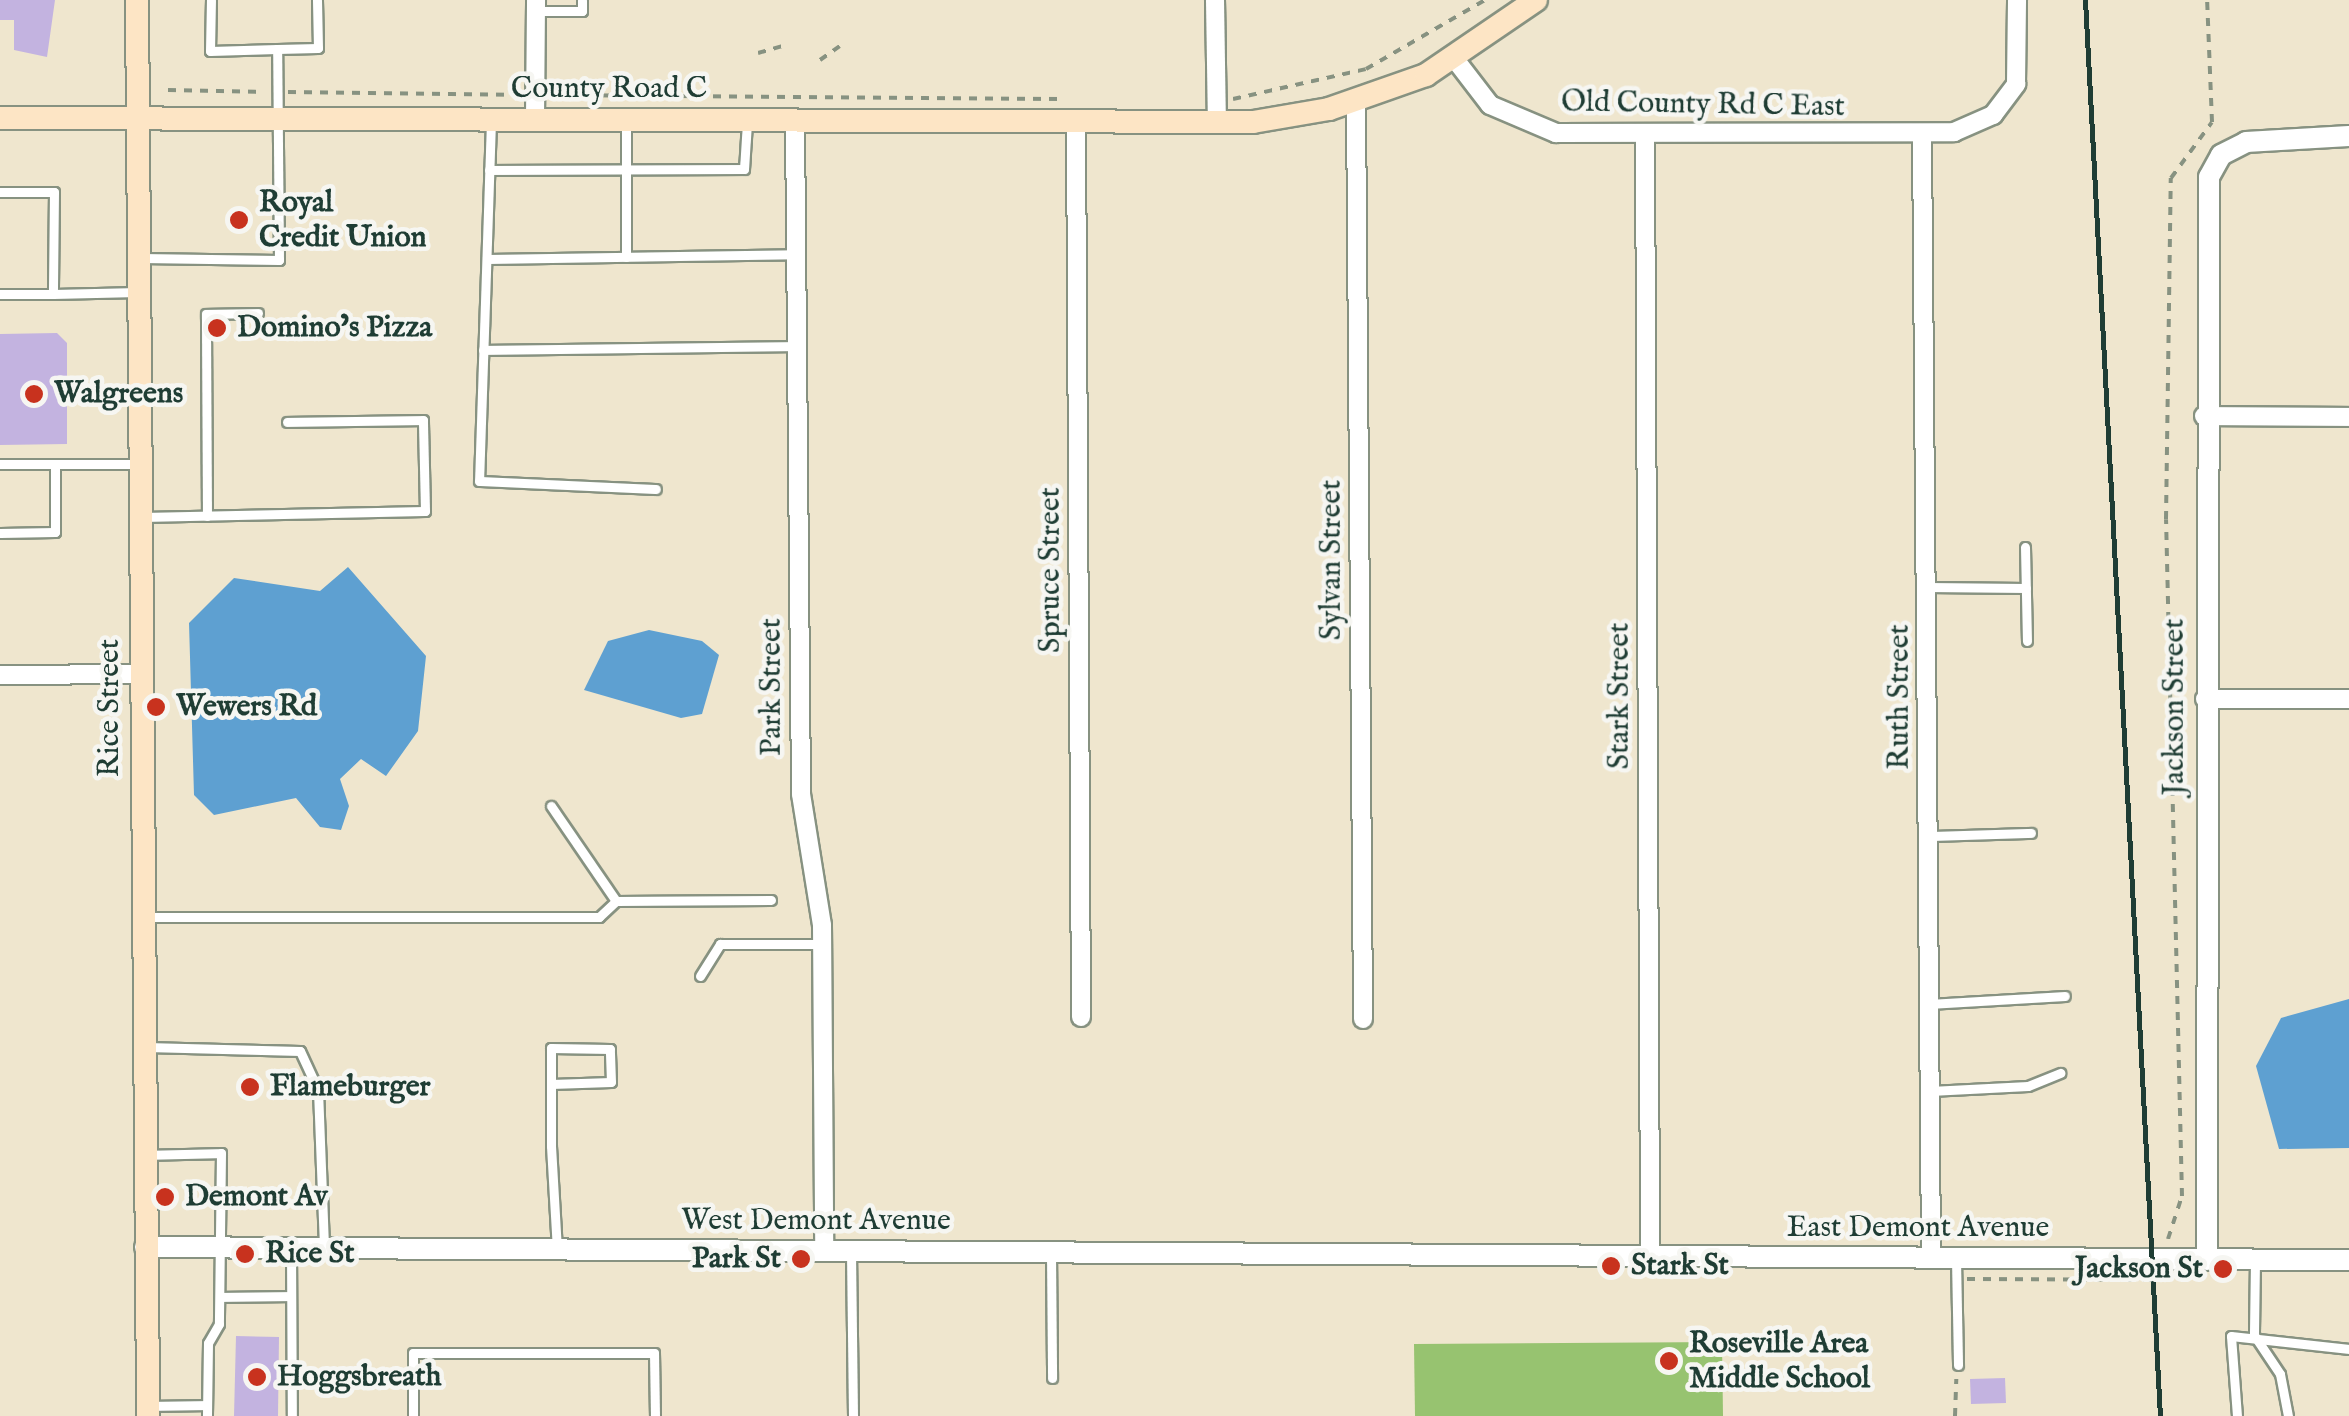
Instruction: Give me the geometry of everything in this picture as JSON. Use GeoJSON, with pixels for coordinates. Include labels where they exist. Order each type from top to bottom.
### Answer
{"type":"FeatureCollection","features":[{"type":"Feature","properties":{"kind":"main road","name":"Rice Street"},"geometry":{"type":"LineString","coordinates":[[137,0],[139,674],[148,1411]]}},
{"type":"Feature","properties":{"kind":"main road","name":"County Road C"},"geometry":{"type":"LineString","coordinates":[[0,118],[1217,124],[1356,101],[1454,58],[1536,0]]}},
{"type":"Feature","properties":{"kind":"street"},"geometry":{"type":"LineString","coordinates":[[1215,0],[1217,124]]}},
{"type":"Feature","properties":{"kind":"street","name":"Old County Rd C East"},"geometry":{"type":"LineString","coordinates":[[1454,58],[1490,105],[1520,125],[1645,134],[1922,135],[1974,126],[2006,102],[2021,62],[2017,0]]}},
{"type":"Feature","properties":{"kind":"street"},"geometry":{"type":"LineString","coordinates":[[535,119],[536,6]]}},
{"type":"Feature","properties":{"kind":"street","name":"Sylvan Street"},"geometry":{"type":"LineString","coordinates":[[1356,101],[1363,1018]]}},
{"type":"Feature","properties":{"kind":"street","name":"Park Street"},"geometry":{"type":"LineString","coordinates":[[796,120],[802,820],[822,944],[824,1250]]}},
{"type":"Feature","properties":{"kind":"street","name":"Spruce Street"},"geometry":{"type":"LineString","coordinates":[[1076,123],[1081,1017]]}},
{"type":"Feature","properties":{"kind":"street","name":"Stark Street"},"geometry":{"type":"LineString","coordinates":[[1645,134],[1650,1257]]}},
{"type":"Feature","properties":{"kind":"street","name":"Ruth Street"},"geometry":{"type":"LineString","coordinates":[[1922,135],[1931,1259]]}},
{"type":"Feature","properties":{"kind":"street","name":"Jackson Street"},"geometry":{"type":"LineString","coordinates":[[2207,1260],[2206,218],[2221,156],[2273,136],[2349,136]]}},
{"type":"Feature","properties":{"kind":"street"},"geometry":{"type":"LineString","coordinates":[[2204,416],[2349,417]]}},
{"type":"Feature","properties":{"kind":"street"},"geometry":{"type":"LineString","coordinates":[[0,675],[139,674]]}},
{"type":"Feature","properties":{"kind":"street"},"geometry":{"type":"LineString","coordinates":[[2205,698],[2349,699]]}},
{"type":"Feature","properties":{"kind":"street","name":"West Demont Avenue"},"geometry":{"type":"LineString","coordinates":[[145,1247],[1486,1256]]}},
{"type":"Feature","properties":{"kind":"street","name":"East Demont Avenue"},"geometry":{"type":"LineString","coordinates":[[1486,1256],[1931,1259],[1957,1269],[2167,1260],[2349,1260]]}},
{"type":"Feature","properties":{"kind":"lane"},"geometry":{"type":"LineString","coordinates":[[211,0],[210,51],[318,48],[317,0]]}},
{"type":"Feature","properties":{"kind":"lane"},"geometry":{"type":"LineString","coordinates":[[536,6],[582,11],[582,0]]}},
{"type":"Feature","properties":{"kind":"lane"},"geometry":{"type":"LineString","coordinates":[[139,258],[279,260],[282,118],[277,92],[277,50]]}},
{"type":"Feature","properties":{"kind":"lane"},"geometry":{"type":"LineString","coordinates":[[491,118],[479,481],[656,489]]}},
{"type":"Feature","properties":{"kind":"lane"},"geometry":{"type":"LineString","coordinates":[[626,119],[626,256]]}},
{"type":"Feature","properties":{"kind":"lane"},"geometry":{"type":"LineString","coordinates":[[490,170],[744,168],[748,120]]}},
{"type":"Feature","properties":{"kind":"lane"},"geometry":{"type":"LineString","coordinates":[[0,192],[54,192],[52,294]]}},
{"type":"Feature","properties":{"kind":"lane"},"geometry":{"type":"LineString","coordinates":[[486,259],[796,254]]}},
{"type":"Feature","properties":{"kind":"lane"},"geometry":{"type":"LineString","coordinates":[[0,294],[138,292]]}},
{"type":"Feature","properties":{"kind":"lane"},"geometry":{"type":"LineString","coordinates":[[206,516],[206,314],[258,313]]}},
{"type":"Feature","properties":{"kind":"lane"},"geometry":{"type":"LineString","coordinates":[[484,350],[797,346]]}},
{"type":"Feature","properties":{"kind":"lane"},"geometry":{"type":"LineString","coordinates":[[139,517],[425,511],[424,420],[287,422]]}},
{"type":"Feature","properties":{"kind":"lane"},"geometry":{"type":"LineString","coordinates":[[0,464],[139,464]]}},
{"type":"Feature","properties":{"kind":"lane"},"geometry":{"type":"LineString","coordinates":[[0,533],[55,532],[55,464]]}},
{"type":"Feature","properties":{"kind":"lane"},"geometry":{"type":"LineString","coordinates":[[2025,547],[2027,641]]}},
{"type":"Feature","properties":{"kind":"lane"},"geometry":{"type":"LineString","coordinates":[[1927,588],[2026,588]]}},
{"type":"Feature","properties":{"kind":"lane"},"geometry":{"type":"LineString","coordinates":[[551,806],[616,901]]}},
{"type":"Feature","properties":{"kind":"lane"},"geometry":{"type":"LineString","coordinates":[[1928,836],[2032,833]]}},
{"type":"Feature","properties":{"kind":"lane"},"geometry":{"type":"LineString","coordinates":[[142,918],[599,916],[616,901],[771,900]]}},
{"type":"Feature","properties":{"kind":"lane"},"geometry":{"type":"LineString","coordinates":[[700,976],[720,944],[822,944]]}},
{"type":"Feature","properties":{"kind":"lane"},"geometry":{"type":"LineString","coordinates":[[1930,1004],[2065,996]]}},
{"type":"Feature","properties":{"kind":"lane"},"geometry":{"type":"LineString","coordinates":[[143,1046],[300,1051],[318,1090],[324,1248]]}},
{"type":"Feature","properties":{"kind":"lane"},"geometry":{"type":"LineString","coordinates":[[550,1084],[611,1082],[610,1049],[551,1048],[550,1084],[557,1249]]}},
{"type":"Feature","properties":{"kind":"lane"},"geometry":{"type":"LineString","coordinates":[[1930,1091],[2028,1086],[2060,1073]]}},
{"type":"Feature","properties":{"kind":"lane"},"geometry":{"type":"LineString","coordinates":[[144,1155],[221,1153],[220,1297],[207,1411],[148,1411]]}},
{"type":"Feature","properties":{"kind":"lane"},"geometry":{"type":"LineString","coordinates":[[291,1248],[292,1416]]}},
{"type":"Feature","properties":{"kind":"lane"},"geometry":{"type":"LineString","coordinates":[[851,1252],[853,1416]]}},
{"type":"Feature","properties":{"kind":"lane"},"geometry":{"type":"LineString","coordinates":[[1051,1253],[1052,1378]]}},
{"type":"Feature","properties":{"kind":"lane"},"geometry":{"type":"LineString","coordinates":[[2255,1260],[2254,1335],[2280,1374],[2288,1416]]}},
{"type":"Feature","properties":{"kind":"lane"},"geometry":{"type":"LineString","coordinates":[[1957,1269],[1958,1365]]}},
{"type":"Feature","properties":{"kind":"lane"},"geometry":{"type":"LineString","coordinates":[[220,1297],[291,1296]]}},
{"type":"Feature","properties":{"kind":"lane"},"geometry":{"type":"LineString","coordinates":[[2237,1416],[2231,1336],[2254,1335],[2349,1350]]}},
{"type":"Feature","properties":{"kind":"lane"},"geometry":{"type":"LineString","coordinates":[[413,1416],[413,1353],[654,1353],[656,1416]]}},
{"type":"Feature","properties":{"kind":"path"},"geometry":{"type":"LineString","coordinates":[[1240,98],[1366,69],[1484,0]]}},
{"type":"Feature","properties":{"kind":"path"},"geometry":{"type":"LineString","coordinates":[[1957,1269],[2167,1279],[2167,1260],[2182,1196],[2166,519],[2172,178],[2212,122],[2207,0]]}},
{"type":"Feature","properties":{"kind":"path"},"geometry":{"type":"LineString","coordinates":[[758,54],[782,46]]}},
{"type":"Feature","properties":{"kind":"path"},"geometry":{"type":"LineString","coordinates":[[820,60],[840,46]]}},
{"type":"Feature","properties":{"kind":"path"},"geometry":{"type":"LineString","coordinates":[[168,90],[514,95]]}},
{"type":"Feature","properties":{"kind":"path"},"geometry":{"type":"LineString","coordinates":[[556,95],[1068,99]]}},
{"type":"Feature","properties":{"kind":"path"},"geometry":{"type":"LineString","coordinates":[[1955,1416],[1958,1365]]}},
{"type":"Feature","properties":{"kind":"green space"},"geometry":{"type":"Polygon","coordinates":[[[1722,1342],[1723,1416],[1415,1416],[1414,1344],[1722,1342]]]}},
{"type":"Feature","properties":{"kind":"water"},"geometry":{"type":"Polygon","coordinates":[[[348,567],[426,656],[418,731],[386,776],[361,759],[340,779],[349,806],[341,830],[320,827],[296,798],[214,815],[194,795],[189,623],[234,578],[320,591],[348,567]]]}},
{"type":"Feature","properties":{"kind":"water"},"geometry":{"type":"Polygon","coordinates":[[[649,630],[702,641],[719,655],[702,714],[681,718],[584,690],[608,641],[649,630]]]}},
{"type":"Feature","properties":{"kind":"water"},"geometry":{"type":"Polygon","coordinates":[[[2349,999],[2349,1148],[2279,1149],[2256,1066],[2281,1018],[2349,999]]]}},
{"type":"Feature","properties":{"kind":"building"},"geometry":{"type":"Polygon","coordinates":[[[0,0],[55,0],[47,57],[14,50],[14,20],[0,20],[0,0]]]}},
{"type":"Feature","properties":{"kind":"building","name":"Walgreens"},"geometry":{"type":"Polygon","coordinates":[[[57,333],[67,343],[67,444],[0,445],[0,334],[57,333]]]}},
{"type":"Feature","properties":{"kind":"building","name":"Hoggsbreath"},"geometry":{"type":"Polygon","coordinates":[[[236,1336],[279,1337],[278,1416],[234,1416],[236,1336]]]}},
{"type":"Feature","properties":{"kind":"building"},"geometry":{"type":"Polygon","coordinates":[[[2005,1378],[2006,1403],[1971,1404],[1970,1379],[2005,1378]]]}},
{"type":"Feature","properties":{"kind":"railway"},"geometry":{"type":"LineString","coordinates":[[2085,0],[2160,1416]]}},
{"type":"Feature","properties":{"kind":"place","name":"Royal Credit Union"},"geometry":{"type":"Point","coordinates":[239,220]}},
{"type":"Feature","properties":{"kind":"place","name":"Domino’s Pizza"},"geometry":{"type":"Point","coordinates":[217,328]}},
{"type":"Feature","properties":{"kind":"place","name":"Walgreens"},"geometry":{"type":"Point","coordinates":[34,394]}},
{"type":"Feature","properties":{"kind":"place","name":"Wewers Rd"},"geometry":{"type":"Point","coordinates":[156,707]}},
{"type":"Feature","properties":{"kind":"place","name":"Flameburger"},"geometry":{"type":"Point","coordinates":[250,1087]}},
{"type":"Feature","properties":{"kind":"place","name":"Demont Av"},"geometry":{"type":"Point","coordinates":[165,1197]}},
{"type":"Feature","properties":{"kind":"place","name":"Rice St"},"geometry":{"type":"Point","coordinates":[245,1254]}},
{"type":"Feature","properties":{"kind":"place","name":"Park St"},"geometry":{"type":"Point","coordinates":[801,1259]}},
{"type":"Feature","properties":{"kind":"place","name":"Stark St"},"geometry":{"type":"Point","coordinates":[1611,1266]}},
{"type":"Feature","properties":{"kind":"place","name":"Jackson St"},"geometry":{"type":"Point","coordinates":[2223,1269]}},
{"type":"Feature","properties":{"kind":"place","name":"Roseville Area Middle School"},"geometry":{"type":"Point","coordinates":[1669,1361]}},
{"type":"Feature","properties":{"kind":"place","name":"Hoggsbreath"},"geometry":{"type":"Point","coordinates":[257,1377]}}]}
